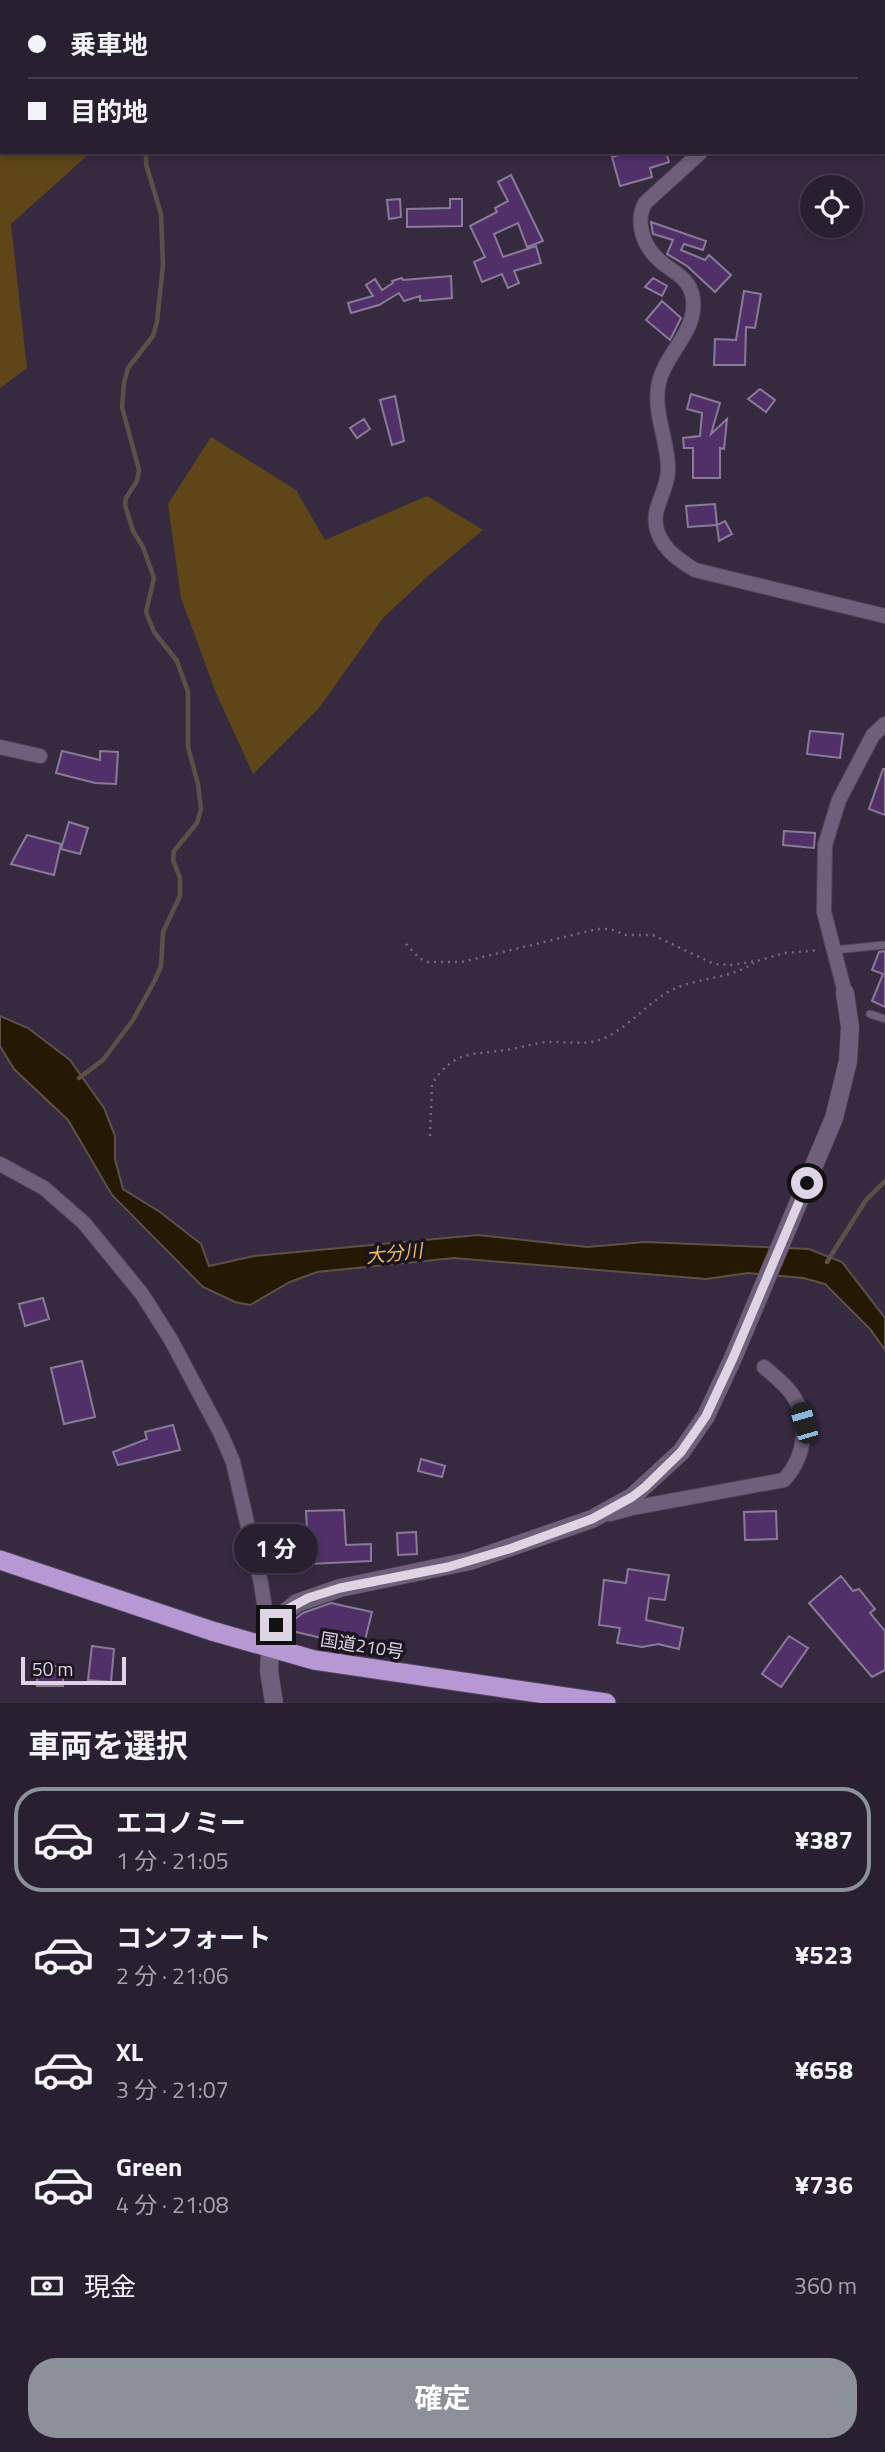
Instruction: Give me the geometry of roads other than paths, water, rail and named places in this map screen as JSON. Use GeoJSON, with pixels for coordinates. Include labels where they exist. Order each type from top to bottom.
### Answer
{"type":"FeatureCollection","features":[{"type":"Feature","properties":{"kind":"highway","name":"国道210号"},"geometry":{"type":"LineString","coordinates":[[0,1560],[212,1631],[335,1664],[606,1703]]}},
{"type":"Feature","properties":{"kind":"street"},"geometry":{"type":"LineString","coordinates":[[699,154],[653,195],[640,212],[642,235],[652,252],[685,279],[693,298],[687,330],[659,381],[659,420],[668,469],[654,515],[659,536],[673,555],[695,570],[885,616]]}},
{"type":"Feature","properties":{"kind":"street"},"geometry":{"type":"LineString","coordinates":[[592,1519],[632,1497],[658,1476],[681,1452],[706,1416],[790,1226],[834,1118],[845,1080],[850,1027],[845,993],[823,903],[825,845],[839,800],[873,735],[885,724]]}},
{"type":"Feature","properties":{"kind":"street"},"geometry":{"type":"LineString","coordinates":[[0,747],[40,756]]}},
{"type":"Feature","properties":{"kind":"street"},"geometry":{"type":"LineString","coordinates":[[0,1164],[44,1188],[84,1223],[142,1294],[166,1331],[221,1434],[233,1462],[261,1583],[274,1703]]}},
{"type":"Feature","properties":{"kind":"street"},"geometry":{"type":"LineString","coordinates":[[270,1647],[282,1615],[301,1601],[340,1588],[470,1561],[632,1508],[783,1480],[793,1466],[802,1445],[804,1423],[793,1395],[764,1367]]}},
{"type":"Feature","properties":{"kind":"lane"},"geometry":{"type":"LineString","coordinates":[[834,950],[885,945]]}},
{"type":"Feature","properties":{"kind":"lane"},"geometry":{"type":"LineString","coordinates":[[870,1014],[885,1019]]}},
{"type":"Feature","properties":{"kind":"water","name":"大分川"},"geometry":{"type":"Polygon","coordinates":[[[0,1016],[28,1028],[70,1060],[104,1108],[115,1136],[115,1159],[123,1189],[160,1212],[201,1244],[209,1266],[254,1256],[478,1235],[587,1247],[645,1242],[809,1249],[842,1262],[885,1318],[885,1350],[870,1329],[825,1284],[803,1278],[748,1273],[706,1279],[454,1258],[317,1272],[290,1282],[250,1305],[235,1302],[203,1287],[112,1195],[68,1120],[14,1069],[0,1046],[0,1016]]]}},
{"type":"Feature","properties":{"kind":"waterway"},"geometry":{"type":"LineString","coordinates":[[79,1078],[103,1060],[133,1020],[155,980],[161,966],[163,932],[180,896],[180,878],[173,860],[174,851],[197,823],[201,809],[198,784],[188,747],[188,692],[177,661],[154,632],[146,612],[154,578],[143,547],[133,531],[125,505],[126,498],[137,481],[139,470],[122,407],[124,383],[128,368],[153,336],[163,265],[161,214],[146,164],[146,154]]}},
{"type":"Feature","properties":{"kind":"waterway"},"geometry":{"type":"LineString","coordinates":[[827,1262],[866,1200],[885,1181]]}}]}
